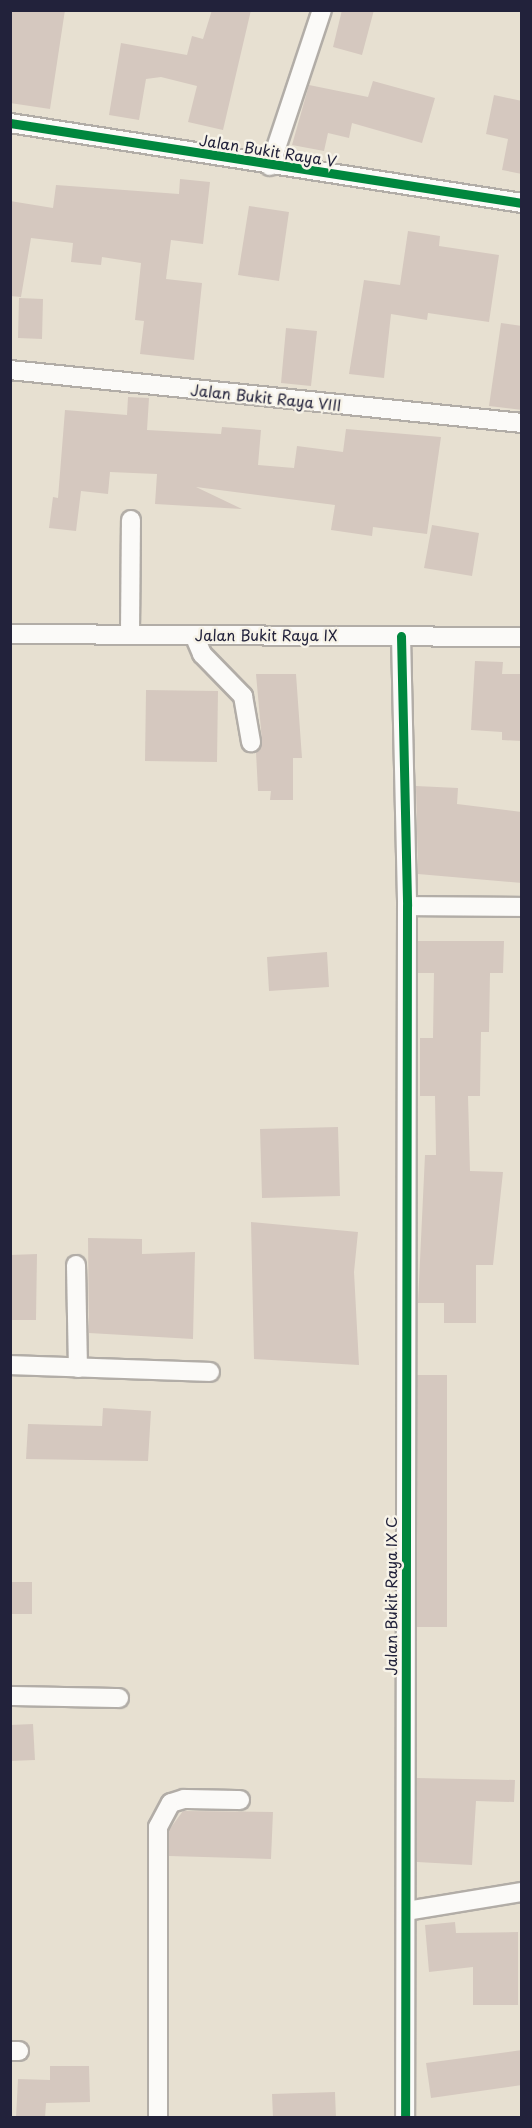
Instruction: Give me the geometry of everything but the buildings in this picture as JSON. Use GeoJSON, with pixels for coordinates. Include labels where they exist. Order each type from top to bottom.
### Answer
{"type":"FeatureCollection","features":[{"type":"Feature","properties":{"kind":"street"},"geometry":{"type":"LineString","coordinates":[[270,166],[322,10]]}},
{"type":"Feature","properties":{"kind":"street","name":"Jalan Bukit Raya V"},"geometry":{"type":"LineString","coordinates":[[10,123],[270,166],[522,203]]}},
{"type":"Feature","properties":{"kind":"street","name":"Jalan Bukit Raya VIII"},"geometry":{"type":"LineString","coordinates":[[10,370],[522,423]]}},
{"type":"Feature","properties":{"kind":"street"},"geometry":{"type":"LineString","coordinates":[[130,632],[131,520]]}},
{"type":"Feature","properties":{"kind":"street","name":"Jalan Bukit Raya IX"},"geometry":{"type":"LineString","coordinates":[[10,634],[130,632],[194,635],[522,637]]}},
{"type":"Feature","properties":{"kind":"street"},"geometry":{"type":"LineString","coordinates":[[194,635],[202,654],[243,696],[251,742]]}},
{"type":"Feature","properties":{"kind":"street","name":"Jalan Bukit Raya IX C"},"geometry":{"type":"LineString","coordinates":[[401,636],[407,906],[404,1282],[407,1911],[405,2118]]}},
{"type":"Feature","properties":{"kind":"street"},"geometry":{"type":"LineString","coordinates":[[407,906],[522,907]]}},
{"type":"Feature","properties":{"kind":"street"},"geometry":{"type":"LineString","coordinates":[[76,1265],[78,1368]]}},
{"type":"Feature","properties":{"kind":"street"},"geometry":{"type":"LineString","coordinates":[[10,1365],[210,1372]]}},
{"type":"Feature","properties":{"kind":"street"},"geometry":{"type":"LineString","coordinates":[[10,1696],[119,1698]]}},
{"type":"Feature","properties":{"kind":"street"},"geometry":{"type":"LineString","coordinates":[[158,2118],[158,1827],[171,1803],[184,1799],[240,1800]]}},
{"type":"Feature","properties":{"kind":"street"},"geometry":{"type":"LineString","coordinates":[[407,1911],[522,1892]]}},
{"type":"Feature","properties":{"kind":"cycle path"},"geometry":{"type":"LineString","coordinates":[[10,123],[522,203]]}},
{"type":"Feature","properties":{"kind":"cycle path"},"geometry":{"type":"LineString","coordinates":[[401,636],[407,906],[405,2118]]}}]}
